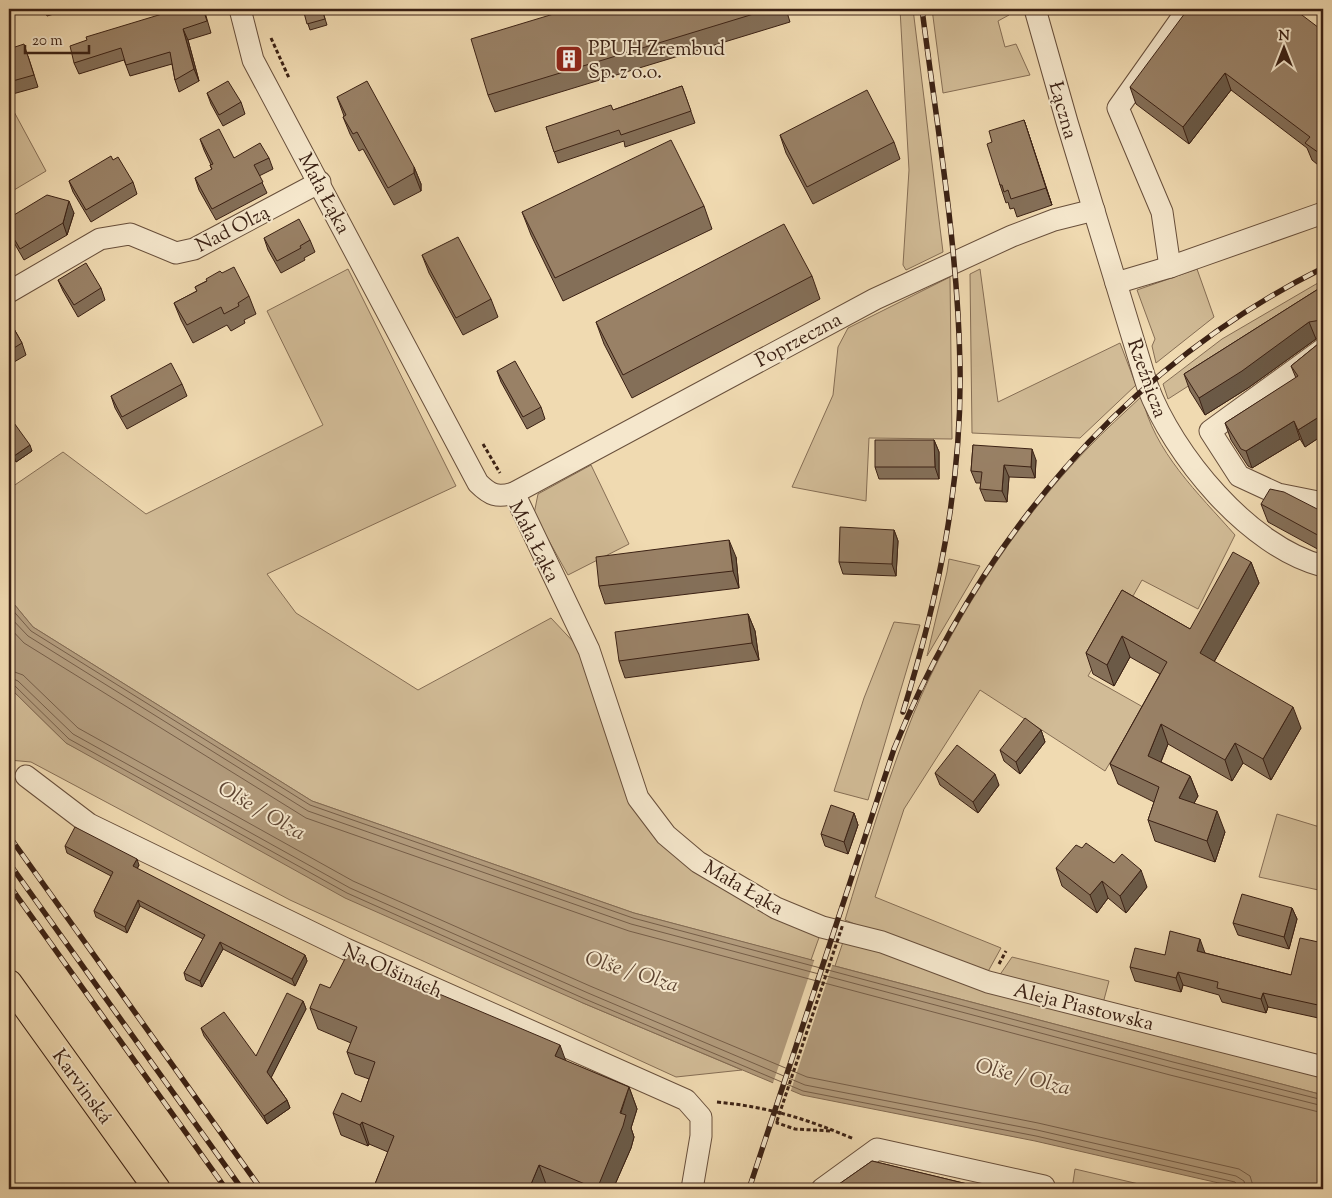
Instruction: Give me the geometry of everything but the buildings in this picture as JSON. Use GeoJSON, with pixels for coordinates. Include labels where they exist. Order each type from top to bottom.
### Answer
{"type":"FeatureCollection","features":[{"type":"Feature","properties":{"kind":"main road","name":"Karvinská"},"geometry":{"type":"LineString","coordinates":[[9,983],[158,1189]]}},
{"type":"Feature","properties":{"kind":"street","name":"Mała Łąka"},"geometry":{"type":"LineString","coordinates":[[240,9],[253,60],[320,182],[478,483],[487,493],[500,497],[508,485]]}},
{"type":"Feature","properties":{"kind":"street","name":"Łączna"},"geometry":{"type":"LineString","coordinates":[[1035,9],[1094,210]]}},
{"type":"Feature","properties":{"kind":"street"},"geometry":{"type":"LineString","coordinates":[[1170,267],[1162,212],[1118,108],[1188,9]]}},
{"type":"Feature","properties":{"kind":"street","name":"Nad Olzą"},"geometry":{"type":"LineString","coordinates":[[9,292],[100,239],[130,234],[176,253],[194,249],[320,182]]}},
{"type":"Feature","properties":{"kind":"street","name":"Rzeźnicza"},"geometry":{"type":"LineString","coordinates":[[1094,210],[1154,402],[1164,423],[1191,465],[1249,526],[1284,549],[1323,566]]}},
{"type":"Feature","properties":{"kind":"street","name":"Poprzeczna"},"geometry":{"type":"LineString","coordinates":[[508,485],[875,299],[1012,236],[1054,220],[1094,210]]}},
{"type":"Feature","properties":{"kind":"street"},"geometry":{"type":"LineString","coordinates":[[1116,283],[1170,267],[1323,213]]}},
{"type":"Feature","properties":{"kind":"street"},"geometry":{"type":"LineString","coordinates":[[1323,349],[1210,431],[1239,476],[1278,494],[1323,503]]}},
{"type":"Feature","properties":{"kind":"street","name":"Mała Łąka"},"geometry":{"type":"LineString","coordinates":[[508,485],[589,650],[638,798],[666,835],[698,862],[776,908],[845,929]]}},
{"type":"Feature","properties":{"kind":"street","name":"Na Olšinách"},"geometry":{"type":"LineString","coordinates":[[26,776],[98,828],[346,950],[686,1100],[701,1117],[701,1136],[692,1189]]}},
{"type":"Feature","properties":{"kind":"street","name":"Aleja Piastowska"},"geometry":{"type":"LineString","coordinates":[[845,929],[988,982],[1323,1067]]}},
{"type":"Feature","properties":{"kind":"street"},"geometry":{"type":"LineString","coordinates":[[822,1189],[877,1149],[1044,1188]]}},
{"type":"Feature","properties":{"kind":"path"},"geometry":{"type":"LineString","coordinates":[[267,30],[292,84]]}},
{"type":"Feature","properties":{"kind":"path"},"geometry":{"type":"LineString","coordinates":[[482,442],[508,485]]}},
{"type":"Feature","properties":{"kind":"path"},"geometry":{"type":"LineString","coordinates":[[834,1131],[795,1129],[777,1123],[845,929]]}},
{"type":"Feature","properties":{"kind":"path"},"geometry":{"type":"LineString","coordinates":[[686,1100],[754,1105],[809,1120],[877,1149]]}},
{"type":"Feature","properties":{"kind":"shaded area"},"geometry":{"type":"Polygon","coordinates":[[[900,9],[913,9],[943,252],[906,270],[903,265],[909,170],[900,9]]]}},
{"type":"Feature","properties":{"kind":"shaded area"},"geometry":{"type":"Polygon","coordinates":[[[932,9],[1008,9],[1009,15],[998,21],[1005,47],[1016,44],[1030,75],[943,93],[932,9]]]}},
{"type":"Feature","properties":{"kind":"shaded area"},"geometry":{"type":"Polygon","coordinates":[[[12,108],[46,171],[9,193],[9,110],[12,108]]]}},
{"type":"Feature","properties":{"kind":"shaded area"},"geometry":{"type":"Polygon","coordinates":[[[348,269],[456,486],[267,574],[296,613],[418,690],[551,618],[581,650],[671,850],[821,932],[811,960],[634,913],[312,801],[33,627],[9,598],[9,489],[63,452],[146,514],[323,425],[267,311],[348,269]]]}},
{"type":"Feature","properties":{"kind":"shaded area"},"geometry":{"type":"Polygon","coordinates":[[[980,269],[998,402],[1120,343],[1136,385],[1080,438],[972,433],[970,274],[980,269]]]}},
{"type":"Feature","properties":{"kind":"shaded area"},"geometry":{"type":"Polygon","coordinates":[[[1197,269],[1214,317],[1156,363],[1152,346],[1155,339],[1137,290],[1197,269]]]}},
{"type":"Feature","properties":{"kind":"shaded area"},"geometry":{"type":"Polygon","coordinates":[[[950,277],[952,439],[869,438],[866,501],[792,487],[833,395],[838,347],[848,328],[950,277]]]}},
{"type":"Feature","properties":{"kind":"shaded area"},"geometry":{"type":"Polygon","coordinates":[[[1323,280],[1323,300],[1168,399],[1163,384],[1222,339],[1323,280]]]}},
{"type":"Feature","properties":{"kind":"shaded area"},"geometry":{"type":"Polygon","coordinates":[[[1142,396],[1156,435],[1179,471],[1235,535],[1198,609],[1142,580],[1088,676],[1143,707],[1105,771],[980,690],[904,809],[875,897],[1001,948],[985,977],[845,920],[906,733],[939,658],[960,620],[983,582],[1034,511],[1088,448],[1142,396]]]}},
{"type":"Feature","properties":{"kind":"shaded area"},"geometry":{"type":"Polygon","coordinates":[[[591,465],[629,544],[568,575],[534,514],[538,494],[591,465]]]}},
{"type":"Feature","properties":{"kind":"shaded area"},"geometry":{"type":"Polygon","coordinates":[[[949,559],[980,566],[927,656],[947,572],[949,559]]]}},
{"type":"Feature","properties":{"kind":"shaded area"},"geometry":{"type":"Polygon","coordinates":[[[894,622],[920,625],[868,800],[834,791],[864,698],[894,622]]]}},
{"type":"Feature","properties":{"kind":"shaded area"},"geometry":{"type":"Polygon","coordinates":[[[9,687],[66,743],[583,1003],[742,1070],[676,1077],[290,900],[31,762],[9,760],[9,687]]]}},
{"type":"Feature","properties":{"kind":"shaded area"},"geometry":{"type":"Polygon","coordinates":[[[1277,814],[1323,828],[1323,891],[1259,877],[1277,814]]]}},
{"type":"Feature","properties":{"kind":"shaded area"},"geometry":{"type":"Polygon","coordinates":[[[844,939],[1323,1072],[1323,1095],[835,966],[844,939]]]}},
{"type":"Feature","properties":{"kind":"shaded area"},"geometry":{"type":"Polygon","coordinates":[[[1012,957],[1109,981],[1102,1007],[997,979],[1012,957]]]}},
{"type":"Feature","properties":{"kind":"shaded area"},"geometry":{"type":"Polygon","coordinates":[[[1075,1169],[1160,1189],[1072,1189],[1075,1169]]]}},
{"type":"Feature","properties":{"kind":"water","name":"Olše / Olza"},"geometry":{"type":"Polygon","coordinates":[[[9,598],[33,627],[312,801],[634,913],[1323,1095],[1323,1189],[1245,1189],[1035,1141],[802,1095],[583,1003],[345,898],[66,743],[9,687],[9,598]]]}},
{"type":"Feature","properties":{"kind":"pier"},"geometry":{"type":"Polygon","coordinates":[[[815,958],[833,963],[790,1093],[772,1086],[815,958]]]}},
{"type":"Feature","properties":{"kind":"railway"},"geometry":{"type":"LineString","coordinates":[[903,712],[916,670],[937,584],[952,498],[960,410],[958,321],[951,232],[922,9]]}},
{"type":"Feature","properties":{"kind":"railway"},"geometry":{"type":"LineString","coordinates":[[749,1189],[894,749],[928,673],[968,601],[1014,533],[1065,469],[1121,410],[1183,356],[1250,309],[1323,268]]}},
{"type":"Feature","properties":{"kind":"railway"},"geometry":{"type":"LineString","coordinates":[[9,836],[261,1189]]}},
{"type":"Feature","properties":{"kind":"railway"},"geometry":{"type":"LineString","coordinates":[[9,863],[242,1189]]}},
{"type":"Feature","properties":{"kind":"railway"},"geometry":{"type":"LineString","coordinates":[[9,885],[226,1189]]}},
{"type":"Feature","properties":{"kind":"place","name":"PPUH Zrembud Sp. z o.o."},"geometry":{"type":"Point","coordinates":[569,59]}}]}
